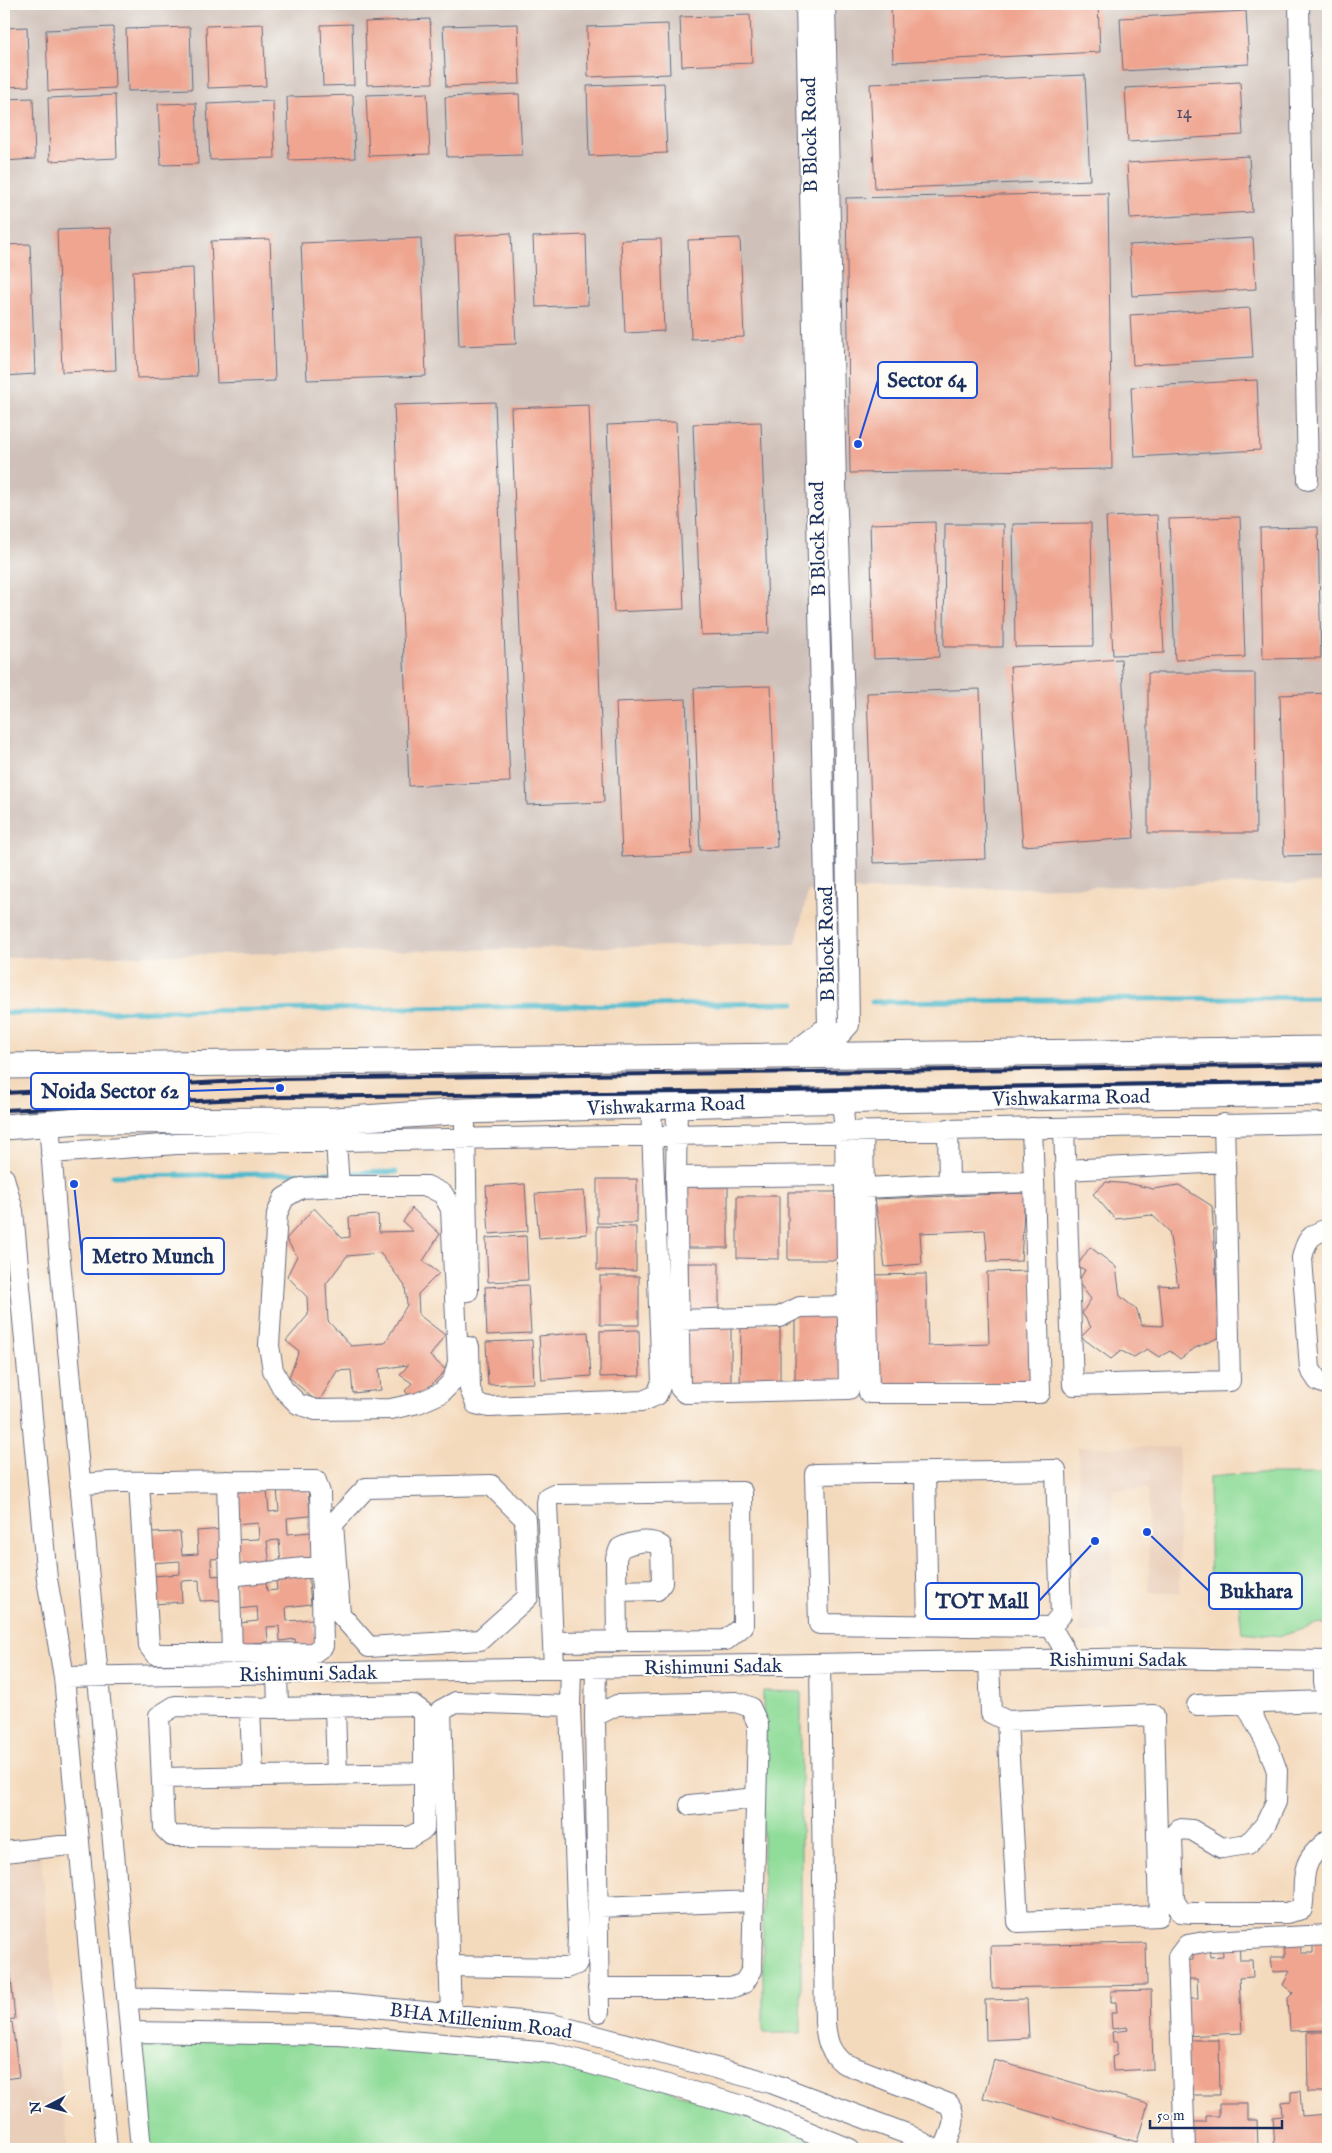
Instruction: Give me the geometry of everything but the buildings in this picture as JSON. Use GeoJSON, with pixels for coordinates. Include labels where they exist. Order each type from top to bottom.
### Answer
{"type":"FeatureCollection","features":[{"type":"Feature","properties":{"kind":"main road"},"geometry":{"type":"LineString","coordinates":[[4,1066],[1328,1049]]}},
{"type":"Feature","properties":{"kind":"main road","name":"Vishwakarma Road"},"geometry":{"type":"LineString","coordinates":[[4,1127],[49,1123],[336,1130],[465,1110],[842,1100],[1328,1093]]}},
{"type":"Feature","properties":{"kind":"street","name":"B Block Road"},"geometry":{"type":"LineString","coordinates":[[789,1056],[828,1026],[806,4]]}},
{"type":"Feature","properties":{"kind":"street","name":"B Block Road"},"geometry":{"type":"LineString","coordinates":[[821,1055],[849,1025],[844,702],[836,485],[826,4]]}},
{"type":"Feature","properties":{"kind":"street"},"geometry":{"type":"LineString","coordinates":[[1299,4],[1308,480]]}},
{"type":"Feature","properties":{"kind":"street"},"geometry":{"type":"LineString","coordinates":[[842,1100],[854,1131],[864,1188],[869,1392],[1040,1392],[1032,1128]]}},
{"type":"Feature","properties":{"kind":"street"},"geometry":{"type":"LineString","coordinates":[[677,1104],[676,1177],[680,1388],[685,1393],[849,1389],[846,1175],[854,1131]]}},
{"type":"Feature","properties":{"kind":"street"},"geometry":{"type":"LineString","coordinates":[[465,1110],[470,1389],[476,1404],[489,1407],[643,1401],[657,1395],[662,1381],[651,1105]]}},
{"type":"Feature","properties":{"kind":"street"},"geometry":{"type":"LineString","coordinates":[[51,1153],[336,1130],[466,1139],[1328,1122]]}},
{"type":"Feature","properties":{"kind":"street"},"geometry":{"type":"LineString","coordinates":[[49,1123],[141,2149]]}},
{"type":"Feature","properties":{"kind":"street"},"geometry":{"type":"LineString","coordinates":[[1064,1128],[1073,1385],[1230,1381],[1224,1124]]}},
{"type":"Feature","properties":{"kind":"street"},"geometry":{"type":"LineString","coordinates":[[336,1130],[339,1186]]}},
{"type":"Feature","properties":{"kind":"street"},"geometry":{"type":"LineString","coordinates":[[948,1130],[950,1184]]}},
{"type":"Feature","properties":{"kind":"street"},"geometry":{"type":"LineString","coordinates":[[1065,1170],[1225,1162]]}},
{"type":"Feature","properties":{"kind":"street"},"geometry":{"type":"LineString","coordinates":[[676,1177],[846,1175]]}},
{"type":"Feature","properties":{"kind":"street"},"geometry":{"type":"LineString","coordinates":[[4,1178],[14,1211],[47,1579],[64,1677],[107,2149]]}},
{"type":"Feature","properties":{"kind":"street"},"geometry":{"type":"LineString","coordinates":[[864,1188],[1034,1182]]}},
{"type":"Feature","properties":{"kind":"street"},"geometry":{"type":"LineString","coordinates":[[339,1186],[427,1186],[443,1194],[451,1209],[458,1362],[453,1381],[441,1393],[418,1403],[391,1410],[316,1410],[298,1404],[282,1389],[273,1370],[269,1346],[277,1214],[284,1198],[301,1188],[339,1186]]}},
{"type":"Feature","properties":{"kind":"street"},"geometry":{"type":"LineString","coordinates":[[1328,1229],[1318,1232],[1306,1242],[1302,1258],[1310,1369],[1318,1381],[1328,1385]]}},
{"type":"Feature","properties":{"kind":"street"},"geometry":{"type":"LineString","coordinates":[[679,1320],[779,1317],[800,1307],[848,1306]]}},
{"type":"Feature","properties":{"kind":"street"},"geometry":{"type":"LineString","coordinates":[[1056,1470],[1060,1615],[1052,1627],[819,1624],[816,1474],[925,1474],[1056,1470]]}},
{"type":"Feature","properties":{"kind":"street"},"geometry":{"type":"LineString","coordinates":[[925,1474],[928,1625]]}},
{"type":"Feature","properties":{"kind":"street"},"geometry":{"type":"LineString","coordinates":[[227,1481],[232,1654]]}},
{"type":"Feature","properties":{"kind":"street"},"geometry":{"type":"LineString","coordinates":[[80,1485],[96,1482],[316,1481],[320,1493],[323,1646],[314,1653],[155,1654],[149,1646],[139,1482]]}},
{"type":"Feature","properties":{"kind":"street"},"geometry":{"type":"LineString","coordinates":[[491,1484],[525,1518],[528,1597],[480,1640],[406,1644],[368,1646],[340,1614],[333,1524],[366,1488],[491,1484]]}},
{"type":"Feature","properties":{"kind":"street"},"geometry":{"type":"LineString","coordinates":[[449,1966],[566,1968],[577,1964],[578,1922],[570,1706],[554,1642],[548,1497],[554,1494],[626,1492],[742,1492],[743,1626],[726,1640],[554,1642]]}},
{"type":"Feature","properties":{"kind":"street"},"geometry":{"type":"LineString","coordinates":[[230,1576],[322,1566]]}},
{"type":"Feature","properties":{"kind":"street"},"geometry":{"type":"LineString","coordinates":[[617,1591],[617,1642]]}},
{"type":"Feature","properties":{"kind":"street"},"geometry":{"type":"LineString","coordinates":[[1052,1627],[1070,1660]]}},
{"type":"Feature","properties":{"kind":"street"},"geometry":{"type":"LineString","coordinates":[[435,1642],[436,1670]]}},
{"type":"Feature","properties":{"kind":"street"},"geometry":{"type":"LineString","coordinates":[[406,1644],[408,1671]]}},
{"type":"Feature","properties":{"kind":"street","name":"Rishimuni Sadak"},"geometry":{"type":"LineString","coordinates":[[64,1677],[1152,1658],[1326,1661]]}},
{"type":"Feature","properties":{"kind":"street"},"geometry":{"type":"LineString","coordinates":[[989,1661],[991,1713],[1007,1721],[1154,1715],[1159,1916],[1018,1922],[1007,1721]]}},
{"type":"Feature","properties":{"kind":"street"},"geometry":{"type":"LineString","coordinates":[[1197,1705],[1246,1704],[1328,1707],[1324,1681],[1326,1661]]}},
{"type":"Feature","properties":{"kind":"street"},"geometry":{"type":"LineString","coordinates":[[820,1664],[825,2023],[827,2041],[832,2054],[844,2063],[949,2104],[954,2113],[954,2123],[944,2149]]}},
{"type":"Feature","properties":{"kind":"street"},"geometry":{"type":"LineString","coordinates":[[596,1668],[599,2012]]}},
{"type":"Feature","properties":{"kind":"street"},"geometry":{"type":"LineString","coordinates":[[277,1673],[278,1708]]}},
{"type":"Feature","properties":{"kind":"street"},"geometry":{"type":"LineString","coordinates":[[451,2014],[441,1710],[456,1702],[570,1706]]}},
{"type":"Feature","properties":{"kind":"street"},"geometry":{"type":"LineString","coordinates":[[595,1716],[617,1705],[736,1702],[750,1707],[758,1724],[752,1970],[744,1983],[730,1988],[598,1988]]}},
{"type":"Feature","properties":{"kind":"street"},"geometry":{"type":"LineString","coordinates":[[1246,1704],[1268,1746],[1277,1771],[1276,1802],[1265,1825],[1248,1844],[1222,1848],[1192,1830],[1179,1829],[1172,1837],[1174,1900],[1181,1912],[1286,1912],[1302,1909],[1305,1896],[1306,1868],[1314,1853],[1328,1840]]}},
{"type":"Feature","properties":{"kind":"street"},"geometry":{"type":"LineString","coordinates":[[413,1705],[424,1713],[424,1828],[410,1837],[172,1836],[164,1828],[159,1716],[175,1706],[335,1708],[413,1705]]}},
{"type":"Feature","properties":{"kind":"street"},"geometry":{"type":"LineString","coordinates":[[250,1708],[253,1776]]}},
{"type":"Feature","properties":{"kind":"street"},"geometry":{"type":"LineString","coordinates":[[335,1708],[337,1774]]}},
{"type":"Feature","properties":{"kind":"street"},"geometry":{"type":"LineString","coordinates":[[162,1778],[424,1773]]}},
{"type":"Feature","properties":{"kind":"street"},"geometry":{"type":"LineString","coordinates":[[690,1805],[756,1798]]}},
{"type":"Feature","properties":{"kind":"street"},"geometry":{"type":"LineString","coordinates":[[4,1852],[79,1844]]}},
{"type":"Feature","properties":{"kind":"street"},"geometry":{"type":"LineString","coordinates":[[598,1907],[754,1901]]}},
{"type":"Feature","properties":{"kind":"street"},"geometry":{"type":"LineString","coordinates":[[1186,2149],[1178,1957],[1187,1945],[1210,1941],[1328,1935]]}},
{"type":"Feature","properties":{"kind":"street","name":"BHA Millenium Road"},"geometry":{"type":"LineString","coordinates":[[127,1998],[341,2004],[552,2024],[771,2082],[907,2134],[934,2149]]}},
{"type":"Feature","properties":{"kind":"street","name":"BHA Millenium Road"},"geometry":{"type":"LineString","coordinates":[[130,2032],[339,2036],[552,2053],[748,2107],[850,2149]]}},
{"type":"Feature","properties":{"kind":"shaded area"},"geometry":{"type":"Polygon","coordinates":[[[4,4],[1328,4],[1328,883],[808,891],[796,944],[4,958],[4,4]]]}},
{"type":"Feature","properties":{"kind":"shaded area"},"geometry":{"type":"Polygon","coordinates":[[[1078,1447],[1179,1447],[1179,1593],[1149,1593],[1148,1489],[1112,1489],[1112,1632],[1079,1633],[1078,1447]]]}},
{"type":"Feature","properties":{"kind":"shaded area"},"geometry":{"type":"Polygon","coordinates":[[[40,1849],[68,2149],[4,2149],[4,1852],[40,1849]]]}},
{"type":"Feature","properties":{"kind":"green space"},"geometry":{"type":"Polygon","coordinates":[[[1325,165],[1328,165],[1328,335],[1325,165]]]}},
{"type":"Feature","properties":{"kind":"green space"},"geometry":{"type":"Polygon","coordinates":[[[1244,1474],[1328,1474],[1328,1625],[1319,1624],[1281,1636],[1242,1632],[1239,1602],[1211,1602],[1209,1477],[1244,1474]]]}},
{"type":"Feature","properties":{"kind":"green space"},"geometry":{"type":"Polygon","coordinates":[[[763,1691],[801,1692],[801,2033],[763,2033],[763,1691]]]}},
{"type":"Feature","properties":{"kind":"green space"},"geometry":{"type":"Polygon","coordinates":[[[130,2032],[574,2059],[847,2149],[147,2149],[130,2032]]]}},
{"type":"Feature","properties":{"kind":"waterway"},"geometry":{"type":"LineString","coordinates":[[872,1002],[1328,997]]}},
{"type":"Feature","properties":{"kind":"waterway"},"geometry":{"type":"LineString","coordinates":[[4,1013],[794,1003]]}},
{"type":"Feature","properties":{"kind":"waterway"},"geometry":{"type":"LineString","coordinates":[[343,1173],[396,1172]]}},
{"type":"Feature","properties":{"kind":"waterway"},"geometry":{"type":"LineString","coordinates":[[113,1176],[335,1173]]}},
{"type":"Feature","properties":{"kind":"railway"},"geometry":{"type":"LineString","coordinates":[[4,1093],[280,1079],[1328,1065]]}},
{"type":"Feature","properties":{"kind":"railway"},"geometry":{"type":"LineString","coordinates":[[4,1110],[281,1097],[779,1091],[1328,1081]]}},
{"type":"Feature","properties":{"kind":"place","name":"Sector 64"},"geometry":{"type":"Point","coordinates":[858,444]}},
{"type":"Feature","properties":{"kind":"place","name":"Noida Sector 62"},"geometry":{"type":"Point","coordinates":[280,1088]}},
{"type":"Feature","properties":{"kind":"place","name":"Metro Munch"},"geometry":{"type":"Point","coordinates":[74,1184]}},
{"type":"Feature","properties":{"kind":"place","name":"Bukhara"},"geometry":{"type":"Point","coordinates":[1147,1532]}},
{"type":"Feature","properties":{"kind":"place","name":"TOT Mall"},"geometry":{"type":"Point","coordinates":[1095,1541]}}]}
